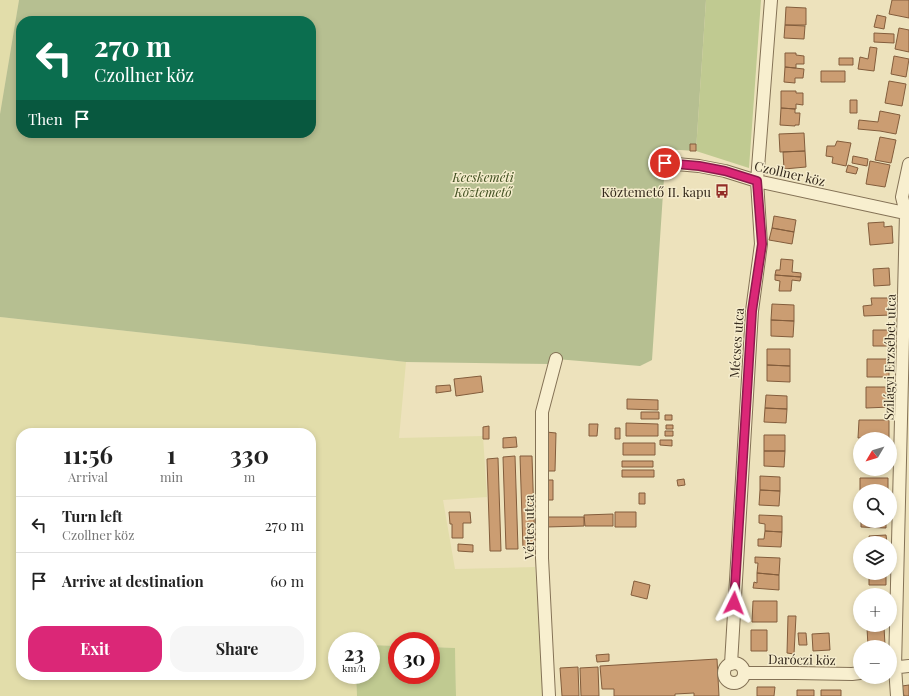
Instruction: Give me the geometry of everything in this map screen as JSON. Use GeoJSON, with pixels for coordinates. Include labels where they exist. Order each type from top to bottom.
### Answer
{"type":"FeatureCollection","features":[{"type":"Feature","properties":{"kind":"street","name":"Mécses utca"},"geometry":{"type":"LineString","coordinates":[[744,673],[739,682],[733,683],[725,678],[724,671],[730,664],[752,311],[762,244],[757,181],[771,0]]}},
{"type":"Feature","properties":{"kind":"street","name":"Czollner köz"},"geometry":{"type":"LineString","coordinates":[[665,163],[699,166],[725,171],[757,181],[908,213]]}},
{"type":"Feature","properties":{"kind":"street","name":"Szilágyi Erzsébet utca"},"geometry":{"type":"LineString","coordinates":[[894,640],[908,213],[902,197],[909,164]]}},
{"type":"Feature","properties":{"kind":"street","name":"Vértes utca"},"geometry":{"type":"LineString","coordinates":[[549,696],[542,558],[542,412],[556,359]]}},
{"type":"Feature","properties":{"kind":"street"},"geometry":{"type":"LineString","coordinates":[[730,664],[738,664],[741,666],[744,673]]}},
{"type":"Feature","properties":{"kind":"street"},"geometry":{"type":"LineString","coordinates":[[897,668],[909,666]]}},
{"type":"Feature","properties":{"kind":"street","name":"Daróczi köz"},"geometry":{"type":"LineString","coordinates":[[744,673],[853,674]]}},
{"type":"Feature","properties":{"kind":"street","name":"Szilágyi Erzsébet utca"},"geometry":{"type":"LineString","coordinates":[[895,684],[897,696]]}},
{"type":"Feature","properties":{"kind":"shaded area"},"geometry":{"type":"Polygon","coordinates":[[[0,0],[19,0],[16,16],[0,114],[0,0]]]}},
{"type":"Feature","properties":{"kind":"shaded area"},"geometry":{"type":"Polygon","coordinates":[[[0,317],[406,362],[399,438],[483,436],[487,497],[443,500],[455,569],[535,567],[544,696],[456,696],[455,648],[440,647],[440,632],[388,632],[388,646],[380,645],[380,632],[328,632],[328,684],[356,684],[357,696],[0,696],[0,317]]]}},
{"type":"Feature","properties":{"kind":"green space","name":"Kecskeméti Köztemető"},"geometry":{"type":"Polygon","coordinates":[[[19,0],[706,0],[696,151],[664,149],[665,163],[652,360],[640,366],[556,359],[550,364],[406,362],[0,317],[0,114],[16,18],[16,138],[316,138],[316,16],[16,16],[19,0]]]}},
{"type":"Feature","properties":{"kind":"green space"},"geometry":{"type":"Polygon","coordinates":[[[706,0],[761,0],[749,168],[696,151],[706,0]]]}},
{"type":"Feature","properties":{"kind":"green space"},"geometry":{"type":"Polygon","coordinates":[[[380,645],[388,646],[388,684],[440,684],[440,647],[455,648],[456,696],[357,696],[356,684],[380,684],[380,645]]]}},
{"type":"Feature","properties":{"kind":"building"},"geometry":{"type":"Polygon","coordinates":[[[892,0],[909,0],[909,18],[889,14],[892,0]]]}},
{"type":"Feature","properties":{"kind":"building"},"geometry":{"type":"Polygon","coordinates":[[[786,7],[806,8],[806,25],[785,25],[786,7]]]}},
{"type":"Feature","properties":{"kind":"building"},"geometry":{"type":"Polygon","coordinates":[[[877,15],[886,17],[884,29],[874,27],[877,15]]]}},
{"type":"Feature","properties":{"kind":"building"},"geometry":{"type":"Polygon","coordinates":[[[785,25],[805,26],[804,39],[784,38],[785,25]]]}},
{"type":"Feature","properties":{"kind":"building"},"geometry":{"type":"Polygon","coordinates":[[[899,28],[909,30],[909,52],[895,49],[899,28]]]}},
{"type":"Feature","properties":{"kind":"building"},"geometry":{"type":"Polygon","coordinates":[[[874,33],[894,34],[894,43],[874,42],[874,33]]]}},
{"type":"Feature","properties":{"kind":"building"},"geometry":{"type":"Polygon","coordinates":[[[870,47],[877,48],[874,71],[858,69],[860,57],[868,59],[870,47]]]}},
{"type":"Feature","properties":{"kind":"building"},"geometry":{"type":"Polygon","coordinates":[[[785,53],[796,53],[796,55],[804,56],[804,64],[796,64],[796,68],[785,67],[785,53]]]}},
{"type":"Feature","properties":{"kind":"building"},"geometry":{"type":"Polygon","coordinates":[[[894,56],[909,59],[906,77],[891,74],[894,56]]]}},
{"type":"Feature","properties":{"kind":"building"},"geometry":{"type":"Polygon","coordinates":[[[839,58],[853,58],[853,65],[839,65],[839,58]]]}},
{"type":"Feature","properties":{"kind":"building"},"geometry":{"type":"Polygon","coordinates":[[[785,67],[804,69],[803,78],[795,78],[795,83],[784,82],[785,67]]]}},
{"type":"Feature","properties":{"kind":"building"},"geometry":{"type":"Polygon","coordinates":[[[821,71],[845,71],[845,82],[821,82],[821,71]]]}},
{"type":"Feature","properties":{"kind":"building"},"geometry":{"type":"Polygon","coordinates":[[[889,81],[906,84],[902,106],[885,103],[889,81]]]}},
{"type":"Feature","properties":{"kind":"building"},"geometry":{"type":"Polygon","coordinates":[[[781,91],[796,91],[796,93],[803,93],[803,105],[796,104],[796,109],[781,108],[781,91]]]}},
{"type":"Feature","properties":{"kind":"building"},"geometry":{"type":"Polygon","coordinates":[[[850,100],[857,100],[857,113],[850,113],[850,100]]]}},
{"type":"Feature","properties":{"kind":"building"},"geometry":{"type":"Polygon","coordinates":[[[781,108],[795,109],[795,113],[800,113],[799,125],[780,125],[781,108]]]}},
{"type":"Feature","properties":{"kind":"building"},"geometry":{"type":"Polygon","coordinates":[[[880,111],[900,115],[896,134],[858,129],[859,120],[878,122],[880,111]]]}},
{"type":"Feature","properties":{"kind":"building"},"geometry":{"type":"Polygon","coordinates":[[[804,133],[805,151],[780,152],[779,134],[804,133]]]}},
{"type":"Feature","properties":{"kind":"building"},"geometry":{"type":"Polygon","coordinates":[[[880,137],[896,140],[891,163],[875,160],[880,137]]]}},
{"type":"Feature","properties":{"kind":"building"},"geometry":{"type":"Polygon","coordinates":[[[837,141],[851,143],[846,166],[832,163],[833,157],[826,156],[827,146],[835,146],[837,141]]]}},
{"type":"Feature","properties":{"kind":"building"},"geometry":{"type":"Polygon","coordinates":[[[690,144],[696,144],[696,151],[690,151],[690,144]]]}},
{"type":"Feature","properties":{"kind":"building"},"geometry":{"type":"Polygon","coordinates":[[[805,151],[806,167],[784,169],[783,152],[805,151]]]}},
{"type":"Feature","properties":{"kind":"building"},"geometry":{"type":"Polygon","coordinates":[[[853,156],[868,159],[867,166],[852,163],[853,156]]]}},
{"type":"Feature","properties":{"kind":"building"},"geometry":{"type":"Polygon","coordinates":[[[870,161],[890,165],[885,187],[866,184],[870,161]]]}},
{"type":"Feature","properties":{"kind":"building"},"geometry":{"type":"Polygon","coordinates":[[[848,165],[858,168],[856,174],[846,172],[848,165]]]}},
{"type":"Feature","properties":{"kind":"building"},"geometry":{"type":"Polygon","coordinates":[[[774,216],[796,220],[794,232],[772,228],[774,216]]]}},
{"type":"Feature","properties":{"kind":"building"},"geometry":{"type":"Polygon","coordinates":[[[884,222],[884,227],[892,226],[893,243],[870,245],[868,223],[884,222]]]}},
{"type":"Feature","properties":{"kind":"building"},"geometry":{"type":"Polygon","coordinates":[[[772,228],[794,232],[792,244],[769,240],[772,228]]]}},
{"type":"Feature","properties":{"kind":"building"},"geometry":{"type":"Polygon","coordinates":[[[781,259],[793,260],[792,272],[801,273],[801,277],[775,275],[776,270],[780,270],[781,259]]]}},
{"type":"Feature","properties":{"kind":"building"},"geometry":{"type":"Polygon","coordinates":[[[889,268],[890,285],[874,286],[873,269],[889,268]]]}},
{"type":"Feature","properties":{"kind":"building"},"geometry":{"type":"Polygon","coordinates":[[[775,275],[801,277],[800,281],[792,280],[791,291],[779,291],[780,281],[775,280],[775,275]]]}},
{"type":"Feature","properties":{"kind":"building"},"geometry":{"type":"Polygon","coordinates":[[[871,298],[890,298],[891,315],[864,316],[863,306],[872,305],[871,298]]]}},
{"type":"Feature","properties":{"kind":"building"},"geometry":{"type":"Polygon","coordinates":[[[772,304],[794,305],[794,321],[771,320],[772,304]]]}},
{"type":"Feature","properties":{"kind":"building"},"geometry":{"type":"Polygon","coordinates":[[[771,320],[794,321],[793,337],[771,336],[771,320]]]}},
{"type":"Feature","properties":{"kind":"building"},"geometry":{"type":"Polygon","coordinates":[[[873,330],[889,330],[889,346],[873,346],[873,330]]]}},
{"type":"Feature","properties":{"kind":"building"},"geometry":{"type":"Polygon","coordinates":[[[767,349],[790,349],[790,366],[767,365],[767,349]]]}},
{"type":"Feature","properties":{"kind":"building"},"geometry":{"type":"Polygon","coordinates":[[[867,359],[889,359],[889,377],[867,377],[867,359]]]}},
{"type":"Feature","properties":{"kind":"building"},"geometry":{"type":"Polygon","coordinates":[[[767,365],[790,366],[790,382],[767,381],[767,365]]]}},
{"type":"Feature","properties":{"kind":"building"},"geometry":{"type":"Polygon","coordinates":[[[481,376],[483,392],[456,396],[454,379],[481,376]]]}},
{"type":"Feature","properties":{"kind":"building"},"geometry":{"type":"Polygon","coordinates":[[[450,385],[451,391],[436,393],[436,386],[450,385]]]}},
{"type":"Feature","properties":{"kind":"building"},"geometry":{"type":"Polygon","coordinates":[[[866,387],[891,387],[891,407],[866,408],[866,387]]]}},
{"type":"Feature","properties":{"kind":"building"},"geometry":{"type":"Polygon","coordinates":[[[766,395],[787,396],[787,409],[765,408],[766,395]]]}},
{"type":"Feature","properties":{"kind":"building"},"geometry":{"type":"Polygon","coordinates":[[[627,399],[658,400],[658,410],[627,409],[627,399]]]}},
{"type":"Feature","properties":{"kind":"building"},"geometry":{"type":"Polygon","coordinates":[[[765,408],[787,409],[786,423],[764,422],[765,408]]]}},
{"type":"Feature","properties":{"kind":"building"},"geometry":{"type":"Polygon","coordinates":[[[641,412],[659,412],[659,419],[641,419],[641,412]]]}},
{"type":"Feature","properties":{"kind":"building"},"geometry":{"type":"Polygon","coordinates":[[[665,415],[672,415],[672,420],[665,420],[665,415]]]}},
{"type":"Feature","properties":{"kind":"building"},"geometry":{"type":"Polygon","coordinates":[[[859,420],[889,420],[889,432],[858,432],[859,420]]]}},
{"type":"Feature","properties":{"kind":"building"},"geometry":{"type":"Polygon","coordinates":[[[626,423],[658,424],[658,436],[626,436],[626,423]]]}},
{"type":"Feature","properties":{"kind":"building"},"geometry":{"type":"Polygon","coordinates":[[[589,424],[598,424],[597,436],[589,436],[589,424]]]}},
{"type":"Feature","properties":{"kind":"building"},"geometry":{"type":"Polygon","coordinates":[[[666,425],[673,425],[673,429],[666,429],[666,425]]]}},
{"type":"Feature","properties":{"kind":"building"},"geometry":{"type":"Polygon","coordinates":[[[489,426],[489,439],[483,439],[483,427],[489,426]]]}},
{"type":"Feature","properties":{"kind":"building"},"geometry":{"type":"Polygon","coordinates":[[[615,428],[620,428],[620,439],[615,439],[615,428]]]}},
{"type":"Feature","properties":{"kind":"building"},"geometry":{"type":"Polygon","coordinates":[[[665,431],[673,431],[673,436],[665,436],[665,431]]]}},
{"type":"Feature","properties":{"kind":"building"},"geometry":{"type":"Polygon","coordinates":[[[546,432],[556,433],[555,471],[545,471],[546,432]]]}},
{"type":"Feature","properties":{"kind":"building"},"geometry":{"type":"Polygon","coordinates":[[[764,435],[785,435],[785,451],[764,451],[764,435]]]}},
{"type":"Feature","properties":{"kind":"building"},"geometry":{"type":"Polygon","coordinates":[[[516,437],[517,447],[503,448],[503,438],[516,437]]]}},
{"type":"Feature","properties":{"kind":"building"},"geometry":{"type":"Polygon","coordinates":[[[660,440],[672,440],[672,446],[660,445],[660,440]]]}},
{"type":"Feature","properties":{"kind":"building"},"geometry":{"type":"Polygon","coordinates":[[[623,443],[655,443],[655,455],[623,455],[623,443]]]}},
{"type":"Feature","properties":{"kind":"building"},"geometry":{"type":"Polygon","coordinates":[[[764,451],[785,451],[784,467],[764,466],[764,451]]]}},
{"type":"Feature","properties":{"kind":"building"},"geometry":{"type":"Polygon","coordinates":[[[515,456],[518,549],[506,549],[503,457],[515,456]]]}},
{"type":"Feature","properties":{"kind":"building"},"geometry":{"type":"Polygon","coordinates":[[[520,456],[532,456],[535,548],[523,549],[520,456]]]}},
{"type":"Feature","properties":{"kind":"building"},"geometry":{"type":"Polygon","coordinates":[[[498,458],[501,551],[490,551],[487,459],[498,458]]]}},
{"type":"Feature","properties":{"kind":"building"},"geometry":{"type":"Polygon","coordinates":[[[622,461],[653,461],[653,467],[622,467],[622,461]]]}},
{"type":"Feature","properties":{"kind":"building"},"geometry":{"type":"Polygon","coordinates":[[[622,470],[654,470],[654,477],[622,477],[622,470]]]}},
{"type":"Feature","properties":{"kind":"building"},"geometry":{"type":"Polygon","coordinates":[[[760,476],[780,477],[780,491],[760,490],[760,476]]]}},
{"type":"Feature","properties":{"kind":"building"},"geometry":{"type":"Polygon","coordinates":[[[860,478],[888,478],[888,484],[860,484],[860,478]]]}},
{"type":"Feature","properties":{"kind":"building"},"geometry":{"type":"Polygon","coordinates":[[[684,479],[685,485],[678,486],[677,480],[684,479]]]}},
{"type":"Feature","properties":{"kind":"building"},"geometry":{"type":"Polygon","coordinates":[[[546,480],[553,480],[553,500],[546,500],[546,480]]]}},
{"type":"Feature","properties":{"kind":"building"},"geometry":{"type":"Polygon","coordinates":[[[760,490],[780,491],[779,506],[759,505],[760,490]]]}},
{"type":"Feature","properties":{"kind":"building"},"geometry":{"type":"Polygon","coordinates":[[[639,493],[645,493],[645,504],[639,504],[639,493]]]}},
{"type":"Feature","properties":{"kind":"building"},"geometry":{"type":"Polygon","coordinates":[[[449,512],[470,512],[471,523],[463,523],[463,538],[452,538],[452,524],[450,524],[449,512]]]}},
{"type":"Feature","properties":{"kind":"building"},"geometry":{"type":"Polygon","coordinates":[[[615,512],[636,512],[636,527],[615,527],[615,512]]]}},
{"type":"Feature","properties":{"kind":"building"},"geometry":{"type":"Polygon","coordinates":[[[613,514],[613,526],[585,526],[584,515],[613,514]]]}},
{"type":"Feature","properties":{"kind":"building"},"geometry":{"type":"Polygon","coordinates":[[[759,515],[782,516],[782,532],[765,531],[765,524],[759,523],[759,515]]]}},
{"type":"Feature","properties":{"kind":"building"},"geometry":{"type":"Polygon","coordinates":[[[546,517],[584,517],[584,526],[546,527],[546,517]]]}},
{"type":"Feature","properties":{"kind":"building"},"geometry":{"type":"Polygon","coordinates":[[[765,531],[782,532],[781,547],[758,546],[758,539],[764,539],[765,531]]]}},
{"type":"Feature","properties":{"kind":"building"},"geometry":{"type":"Polygon","coordinates":[[[458,544],[473,545],[473,552],[458,551],[458,544]]]}},
{"type":"Feature","properties":{"kind":"building"},"geometry":{"type":"Polygon","coordinates":[[[755,557],[780,558],[779,575],[757,573],[758,563],[755,563],[755,557]]]}},
{"type":"Feature","properties":{"kind":"building"},"geometry":{"type":"Polygon","coordinates":[[[757,573],[779,575],[779,590],[753,588],[754,582],[757,583],[757,573]]]}},
{"type":"Feature","properties":{"kind":"building"},"geometry":{"type":"Polygon","coordinates":[[[869,580],[886,580],[886,585],[869,585],[869,580]]]}},
{"type":"Feature","properties":{"kind":"building"},"geometry":{"type":"Polygon","coordinates":[[[634,581],[650,585],[647,599],[631,595],[634,581]]]}},
{"type":"Feature","properties":{"kind":"building"},"geometry":{"type":"Polygon","coordinates":[[[753,601],[777,601],[777,622],[752,622],[753,601]]]}},
{"type":"Feature","properties":{"kind":"building"},"geometry":{"type":"Polygon","coordinates":[[[788,616],[796,616],[794,654],[787,653],[788,616]]]}},
{"type":"Feature","properties":{"kind":"building"},"geometry":{"type":"Polygon","coordinates":[[[751,630],[767,630],[767,651],[751,651],[751,630]]]}},
{"type":"Feature","properties":{"kind":"building"},"geometry":{"type":"Polygon","coordinates":[[[867,632],[884,632],[885,640],[868,640],[867,632]]]}},
{"type":"Feature","properties":{"kind":"building"},"geometry":{"type":"Polygon","coordinates":[[[798,633],[806,633],[807,645],[799,645],[798,633]]]}},
{"type":"Feature","properties":{"kind":"building"},"geometry":{"type":"Polygon","coordinates":[[[829,633],[830,650],[813,651],[812,634],[829,633]]]}},
{"type":"Feature","properties":{"kind":"building"},"geometry":{"type":"Polygon","coordinates":[[[609,654],[609,661],[597,662],[596,655],[609,654]]]}},
{"type":"Feature","properties":{"kind":"building"},"geometry":{"type":"Polygon","coordinates":[[[717,659],[719,696],[694,696],[694,693],[675,694],[675,696],[614,696],[614,689],[602,689],[600,666],[717,659]]]}},
{"type":"Feature","properties":{"kind":"building"},"geometry":{"type":"Polygon","coordinates":[[[578,667],[579,696],[562,696],[560,668],[578,667]]]}},
{"type":"Feature","properties":{"kind":"building"},"geometry":{"type":"Polygon","coordinates":[[[598,667],[599,696],[581,696],[580,668],[598,667]]]}},
{"type":"Feature","properties":{"kind":"building"},"geometry":{"type":"Polygon","coordinates":[[[909,685],[909,696],[904,696],[902,686],[909,685]]]}},
{"type":"Feature","properties":{"kind":"building"},"geometry":{"type":"Polygon","coordinates":[[[757,687],[775,687],[774,696],[757,696],[757,687]]]}},
{"type":"Feature","properties":{"kind":"building"},"geometry":{"type":"Polygon","coordinates":[[[797,690],[814,690],[814,696],[797,696],[797,690]]]}},
{"type":"Feature","properties":{"kind":"building"},"geometry":{"type":"Polygon","coordinates":[[[821,690],[841,690],[841,696],[821,696],[821,690]]]}},
{"type":"Feature","properties":{"kind":"place","name":"Köztemető II. kapu"},"geometry":{"type":"Point","coordinates":[722,191]}},
{"type":"Feature","properties":{"kind":"route"},"geometry":{"type":"LineString","coordinates":[[665,163],[699,166],[725,171],[757,181],[762,244],[752,311],[734,603]]}}]}
